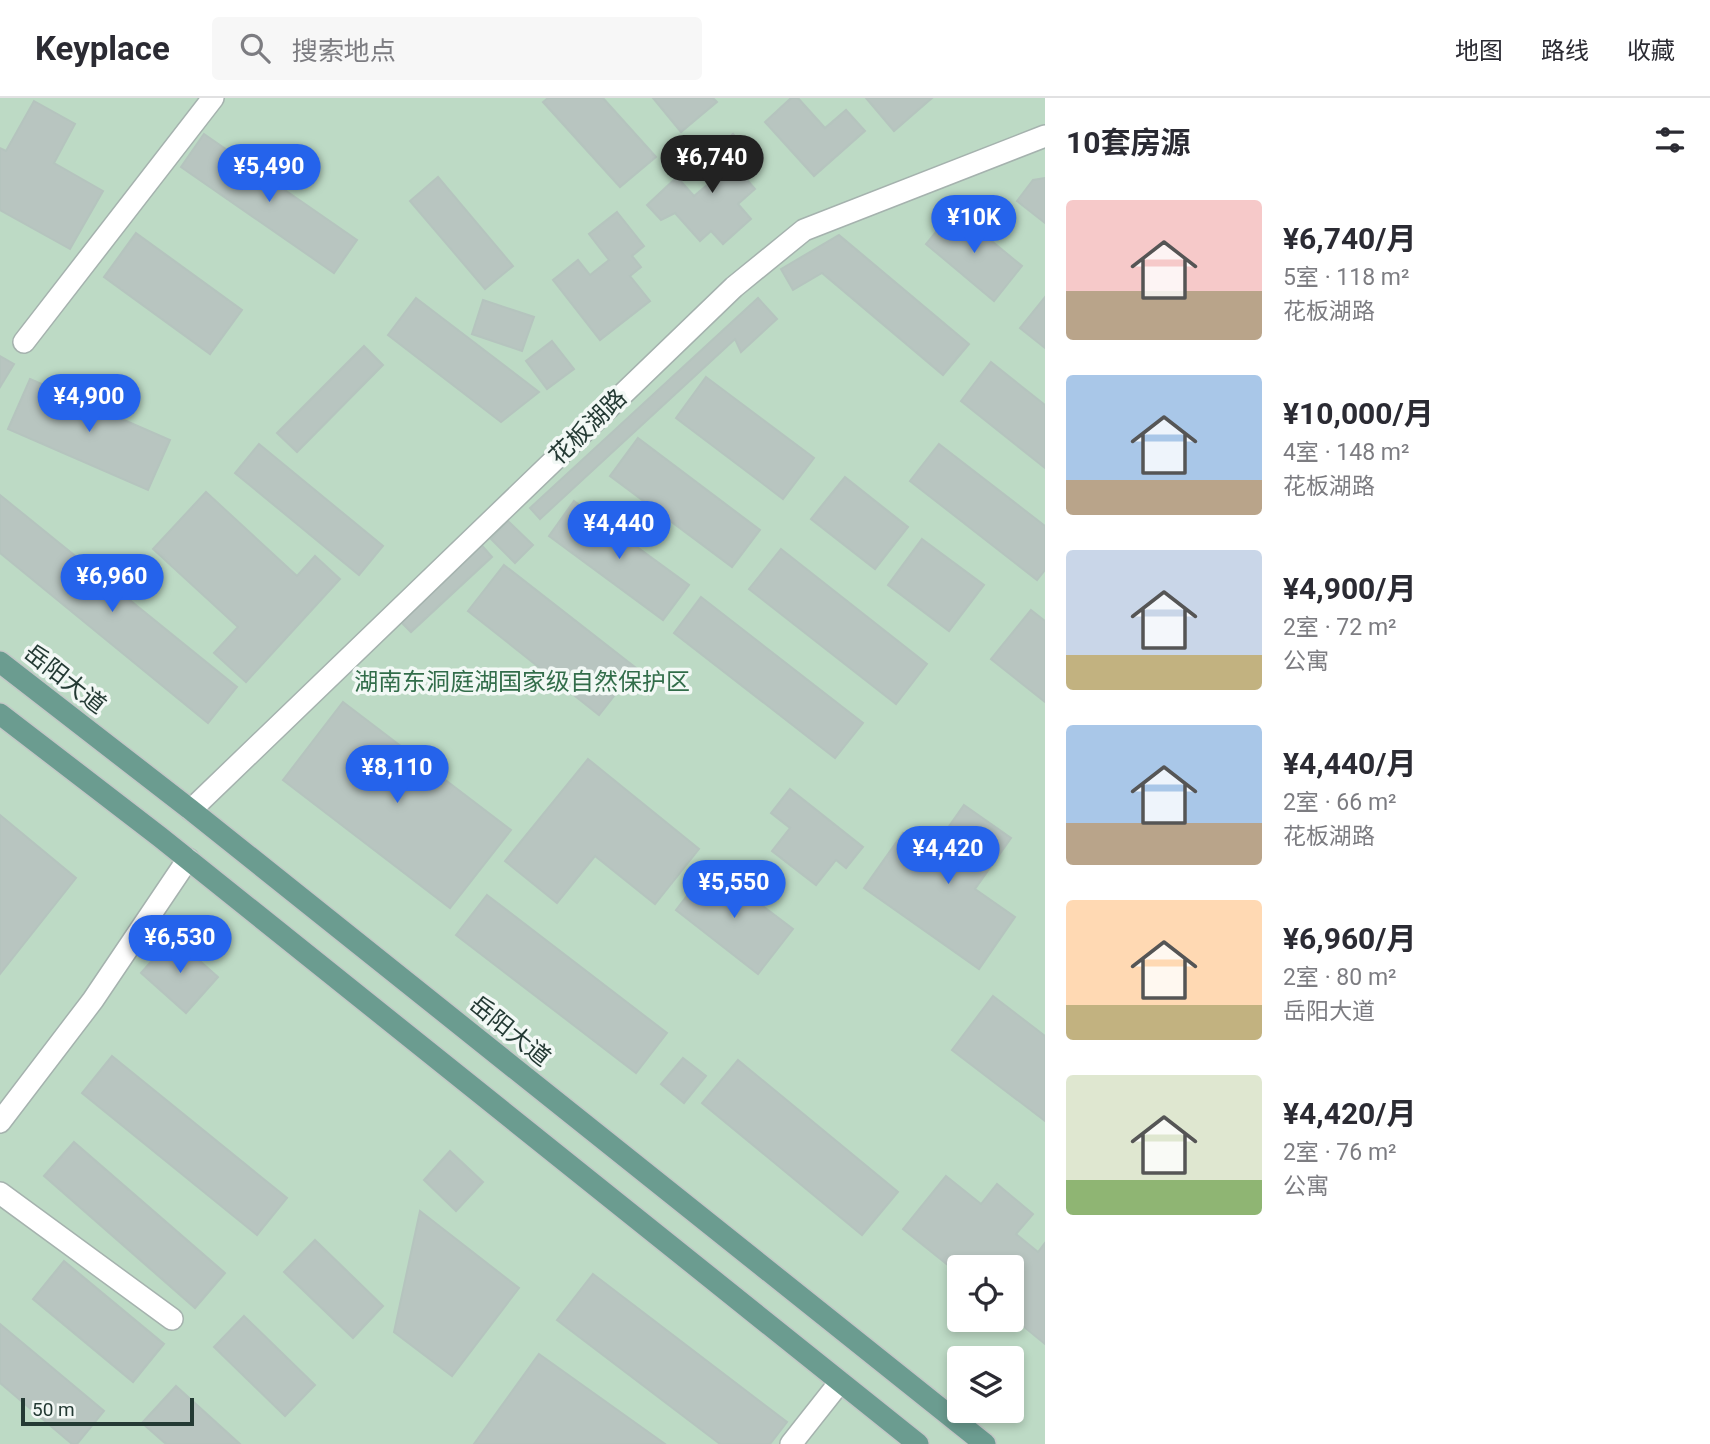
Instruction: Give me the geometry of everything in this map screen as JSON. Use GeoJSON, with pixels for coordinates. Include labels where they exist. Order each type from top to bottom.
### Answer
{"type":"FeatureCollection","features":[{"type":"Feature","properties":{"kind":"main road","name":"岳阳大道"},"geometry":{"type":"LineString","coordinates":[[0,662],[191,810],[985,1444]]}},
{"type":"Feature","properties":{"kind":"main road"},"geometry":{"type":"LineString","coordinates":[[0,714],[188,859],[918,1444]]}},
{"type":"Feature","properties":{"kind":"street"},"geometry":{"type":"LineString","coordinates":[[24,342],[213,98]]}},
{"type":"Feature","properties":{"kind":"street","name":"花板湖路"},"geometry":{"type":"LineString","coordinates":[[191,810],[734,287],[804,230],[1045,135]]}},
{"type":"Feature","properties":{"kind":"street"},"geometry":{"type":"LineString","coordinates":[[0,1122],[93,1000],[188,859]]}},
{"type":"Feature","properties":{"kind":"street"},"geometry":{"type":"LineString","coordinates":[[0,1193],[172,1320]]}},
{"type":"Feature","properties":{"kind":"street"},"geometry":{"type":"LineString","coordinates":[[791,1444],[840,1382]]}},
{"type":"Feature","properties":{"kind":"green space","name":"湖南东洞庭湖国家级自然保护区"},"geometry":{"type":"Polygon","coordinates":[[[0,98],[1045,98],[1045,1444],[0,1444],[0,98]]]}},
{"type":"Feature","properties":{"kind":"building"},"geometry":{"type":"Polygon","coordinates":[[[548,98],[603,98],[656,157],[620,187],[543,102],[548,98]]]}},
{"type":"Feature","properties":{"kind":"building"},"geometry":{"type":"Polygon","coordinates":[[[653,98],[713,98],[717,102],[681,132],[653,98]]]}},
{"type":"Feature","properties":{"kind":"building"},"geometry":{"type":"Polygon","coordinates":[[[791,98],[798,98],[825,128],[846,110],[865,131],[814,176],[765,122],[791,98]]]}},
{"type":"Feature","properties":{"kind":"building"},"geometry":{"type":"Polygon","coordinates":[[[866,98],[932,98],[894,131],[866,98]]]}},
{"type":"Feature","properties":{"kind":"building"},"geometry":{"type":"Polygon","coordinates":[[[34,101],[75,124],[54,163],[103,191],[70,249],[0,210],[0,148],[6,151],[34,101]]]}},
{"type":"Feature","properties":{"kind":"building"},"geometry":{"type":"Polygon","coordinates":[[[204,134],[357,240],[334,273],[181,167],[204,134]]]}},
{"type":"Feature","properties":{"kind":"building"},"geometry":{"type":"Polygon","coordinates":[[[733,134],[755,159],[740,172],[755,189],[738,204],[751,219],[723,244],[711,231],[700,241],[675,213],[661,220],[647,205],[677,177],[694,196],[713,180],[699,165],[733,134]]]}},
{"type":"Feature","properties":{"kind":"building"},"geometry":{"type":"Polygon","coordinates":[[[438,177],[513,266],[485,289],[410,201],[438,177]]]}},
{"type":"Feature","properties":{"kind":"building"},"geometry":{"type":"Polygon","coordinates":[[[1045,178],[1045,223],[1017,201],[1033,180],[1045,178]]]}},
{"type":"Feature","properties":{"kind":"building"},"geometry":{"type":"Polygon","coordinates":[[[954,210],[1022,266],[994,301],[926,244],[954,210]]]}},
{"type":"Feature","properties":{"kind":"building"},"geometry":{"type":"Polygon","coordinates":[[[617,212],[644,246],[632,256],[641,267],[630,276],[650,301],[600,340],[553,280],[578,260],[590,275],[609,260],[589,234],[617,212]]]}},
{"type":"Feature","properties":{"kind":"building"},"geometry":{"type":"Polygon","coordinates":[[[136,233],[242,310],[210,354],[104,277],[136,233]]]}},
{"type":"Feature","properties":{"kind":"building"},"geometry":{"type":"Polygon","coordinates":[[[839,235],[969,344],[943,375],[822,273],[793,290],[781,269],[839,235]]]}},
{"type":"Feature","properties":{"kind":"building"},"geometry":{"type":"Polygon","coordinates":[[[1045,297],[1045,348],[1020,328],[1045,297]]]}},
{"type":"Feature","properties":{"kind":"building"},"geometry":{"type":"Polygon","coordinates":[[[416,298],[539,392],[501,422],[388,335],[416,298]]]}},
{"type":"Feature","properties":{"kind":"building"},"geometry":{"type":"Polygon","coordinates":[[[758,298],[777,319],[741,352],[735,339],[540,519],[530,508],[758,298]]]}},
{"type":"Feature","properties":{"kind":"building"},"geometry":{"type":"Polygon","coordinates":[[[483,300],[534,317],[522,351],[472,334],[483,300]]]}},
{"type":"Feature","properties":{"kind":"building"},"geometry":{"type":"Polygon","coordinates":[[[552,341],[574,369],[547,389],[526,361],[552,341]]]}},
{"type":"Feature","properties":{"kind":"building"},"geometry":{"type":"Polygon","coordinates":[[[364,346],[383,365],[297,452],[277,433],[364,346]]]}},
{"type":"Feature","properties":{"kind":"building"},"geometry":{"type":"Polygon","coordinates":[[[0,356],[14,364],[0,387],[0,356]]]}},
{"type":"Feature","properties":{"kind":"building"},"geometry":{"type":"Polygon","coordinates":[[[991,362],[1045,405],[1045,468],[961,401],[991,362]]]}},
{"type":"Feature","properties":{"kind":"building"},"geometry":{"type":"Polygon","coordinates":[[[706,377],[814,458],[783,499],[676,418],[706,377]]]}},
{"type":"Feature","properties":{"kind":"building"},"geometry":{"type":"Polygon","coordinates":[[[30,379],[170,440],[148,490],[8,429],[30,379]]]}},
{"type":"Feature","properties":{"kind":"building"},"geometry":{"type":"Polygon","coordinates":[[[638,438],[760,530],[732,567],[610,476],[638,438]]]}},
{"type":"Feature","properties":{"kind":"building"},"geometry":{"type":"Polygon","coordinates":[[[259,444],[383,546],[359,575],[235,473],[259,444]]]}},
{"type":"Feature","properties":{"kind":"building"},"geometry":{"type":"Polygon","coordinates":[[[939,444],[1045,526],[1045,570],[1037,580],[910,481],[939,444]]]}},
{"type":"Feature","properties":{"kind":"building"},"geometry":{"type":"Polygon","coordinates":[[[845,477],[908,527],[875,569],[811,519],[845,477]]]}},
{"type":"Feature","properties":{"kind":"building"},"geometry":{"type":"Polygon","coordinates":[[[206,492],[297,576],[315,556],[340,579],[246,682],[214,653],[238,627],[153,549],[206,492]]]}},
{"type":"Feature","properties":{"kind":"building"},"geometry":{"type":"Polygon","coordinates":[[[0,495],[237,687],[208,723],[0,553],[0,495]]]}},
{"type":"Feature","properties":{"kind":"building"},"geometry":{"type":"Polygon","coordinates":[[[574,501],[689,585],[663,620],[549,536],[574,501]]]}},
{"type":"Feature","properties":{"kind":"building"},"geometry":{"type":"Polygon","coordinates":[[[508,521],[533,545],[515,563],[491,539],[508,521]]]}},
{"type":"Feature","properties":{"kind":"building"},"geometry":{"type":"Polygon","coordinates":[[[922,539],[984,585],[949,631],[888,585],[922,539]]]}},
{"type":"Feature","properties":{"kind":"building"},"geometry":{"type":"Polygon","coordinates":[[[477,540],[492,557],[411,632],[395,616],[477,540]]]}},
{"type":"Feature","properties":{"kind":"building"},"geometry":{"type":"Polygon","coordinates":[[[781,549],[927,664],[896,704],[749,589],[781,549]]]}},
{"type":"Feature","properties":{"kind":"building"},"geometry":{"type":"Polygon","coordinates":[[[504,565],[636,668],[599,715],[468,611],[504,565]]]}},
{"type":"Feature","properties":{"kind":"building"},"geometry":{"type":"Polygon","coordinates":[[[701,597],[863,723],[835,758],[674,633],[701,597]]]}},
{"type":"Feature","properties":{"kind":"building"},"geometry":{"type":"Polygon","coordinates":[[[1031,610],[1045,621],[1045,702],[991,659],[1031,610]]]}},
{"type":"Feature","properties":{"kind":"building"},"geometry":{"type":"Polygon","coordinates":[[[343,702],[511,830],[450,908],[283,780],[343,702]]]}},
{"type":"Feature","properties":{"kind":"building"},"geometry":{"type":"Polygon","coordinates":[[[588,759],[699,849],[655,904],[595,856],[557,903],[505,861],[588,759]]]}},
{"type":"Feature","properties":{"kind":"building"},"geometry":{"type":"Polygon","coordinates":[[[790,789],[863,847],[846,868],[836,860],[816,885],[772,851],[790,828],[771,813],[790,789]]]}},
{"type":"Feature","properties":{"kind":"building"},"geometry":{"type":"Polygon","coordinates":[[[964,805],[1011,838],[975,889],[1015,917],[979,969],[864,888],[903,833],[931,852],[964,805]]]}},
{"type":"Feature","properties":{"kind":"building"},"geometry":{"type":"Polygon","coordinates":[[[0,815],[76,878],[0,974],[0,815]]]}},
{"type":"Feature","properties":{"kind":"building"},"geometry":{"type":"Polygon","coordinates":[[[710,866],[793,929],[758,974],[676,910],[710,866]]]}},
{"type":"Feature","properties":{"kind":"building"},"geometry":{"type":"Polygon","coordinates":[[[487,895],[667,1033],[636,1073],[456,935],[487,895]]]}},
{"type":"Feature","properties":{"kind":"building"},"geometry":{"type":"Polygon","coordinates":[[[173,937],[218,977],[186,1013],[141,973],[173,937]]]}},
{"type":"Feature","properties":{"kind":"building"},"geometry":{"type":"Polygon","coordinates":[[[993,996],[1045,1036],[1045,1121],[952,1050],[993,996]]]}},
{"type":"Feature","properties":{"kind":"building"},"geometry":{"type":"Polygon","coordinates":[[[112,1056],[287,1198],[257,1235],[82,1093],[112,1056]]]}},
{"type":"Feature","properties":{"kind":"building"},"geometry":{"type":"Polygon","coordinates":[[[683,1058],[706,1076],[684,1103],[661,1084],[683,1058]]]}},
{"type":"Feature","properties":{"kind":"building"},"geometry":{"type":"Polygon","coordinates":[[[738,1060],[898,1192],[862,1235],[702,1103],[738,1060]]]}},
{"type":"Feature","properties":{"kind":"building"},"geometry":{"type":"Polygon","coordinates":[[[74,1142],[225,1273],[195,1308],[44,1176],[74,1142]]]}},
{"type":"Feature","properties":{"kind":"building"},"geometry":{"type":"Polygon","coordinates":[[[450,1151],[483,1182],[456,1211],[424,1180],[450,1151]]]}},
{"type":"Feature","properties":{"kind":"building"},"geometry":{"type":"Polygon","coordinates":[[[946,1176],[981,1204],[997,1184],[1033,1214],[1016,1234],[1038,1252],[1045,1243],[1045,1344],[1024,1327],[1024,1255],[947,1255],[947,1264],[903,1229],[946,1176]]]}},
{"type":"Feature","properties":{"kind":"building"},"geometry":{"type":"Polygon","coordinates":[[[420,1211],[519,1288],[452,1376],[394,1332],[420,1211]]]}},
{"type":"Feature","properties":{"kind":"building"},"geometry":{"type":"Polygon","coordinates":[[[315,1240],[383,1306],[353,1338],[284,1272],[315,1240]]]}},
{"type":"Feature","properties":{"kind":"building"},"geometry":{"type":"Polygon","coordinates":[[[64,1261],[164,1344],[133,1382],[33,1299],[64,1261]]]}},
{"type":"Feature","properties":{"kind":"building"},"geometry":{"type":"Polygon","coordinates":[[[593,1274],[787,1422],[770,1444],[720,1444],[557,1320],[593,1274]]]}},
{"type":"Feature","properties":{"kind":"building"},"geometry":{"type":"Polygon","coordinates":[[[244,1316],[315,1385],[285,1416],[214,1347],[244,1316]]]}},
{"type":"Feature","properties":{"kind":"building"},"geometry":{"type":"Polygon","coordinates":[[[0,1324],[104,1411],[77,1444],[72,1444],[0,1383],[0,1324]]]}},
{"type":"Feature","properties":{"kind":"building"},"geometry":{"type":"Polygon","coordinates":[[[539,1354],[665,1444],[474,1444],[539,1354]]]}},
{"type":"Feature","properties":{"kind":"building"},"geometry":{"type":"Polygon","coordinates":[[[176,1386],[240,1444],[166,1444],[142,1423],[176,1386]]]}}]}
